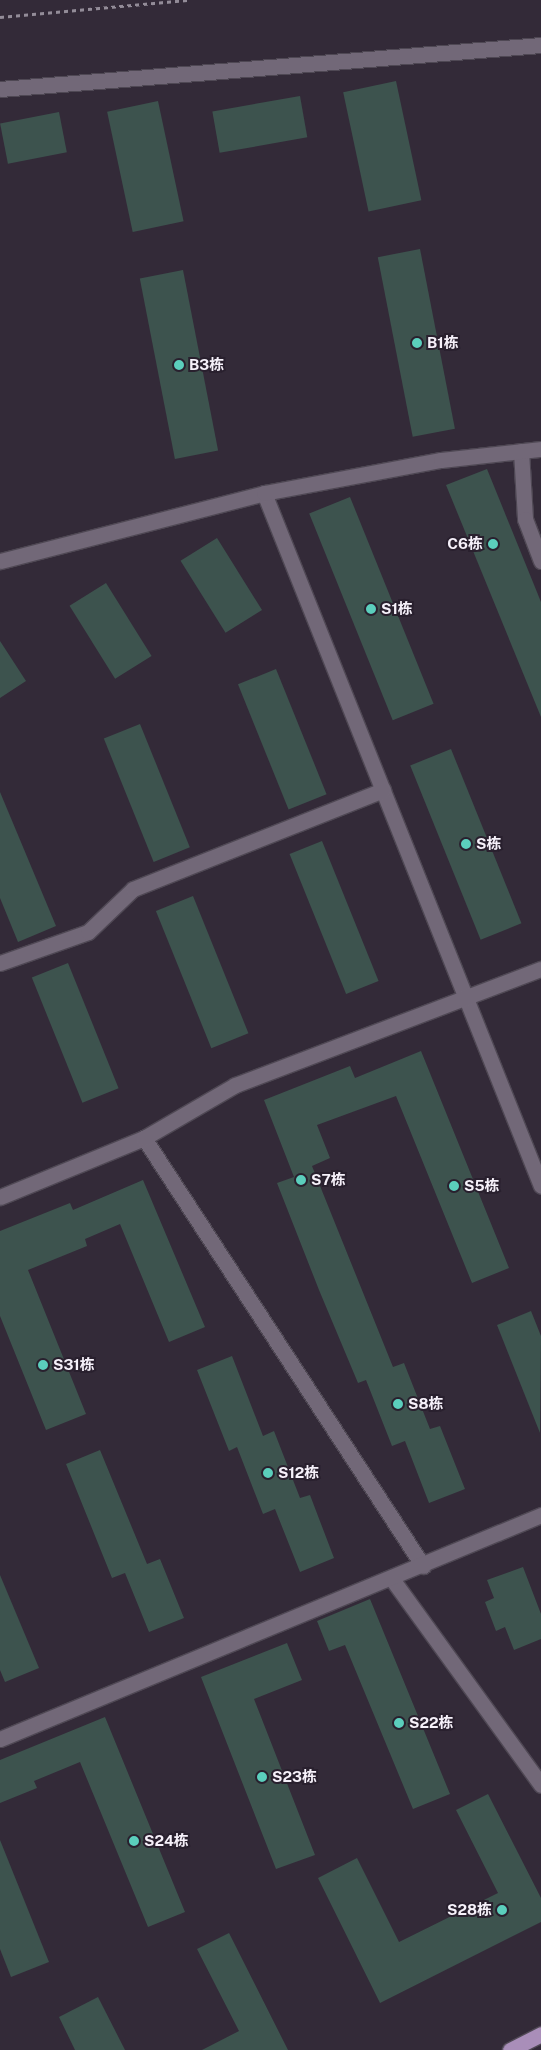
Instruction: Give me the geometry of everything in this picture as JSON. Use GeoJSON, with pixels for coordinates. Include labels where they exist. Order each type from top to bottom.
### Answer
{"type":"FeatureCollection","features":[{"type":"Feature","properties":{"kind":"main road"},"geometry":{"type":"LineString","coordinates":[[510,2050],[541,2034]]}},
{"type":"Feature","properties":{"kind":"lane"},"geometry":{"type":"LineString","coordinates":[[0,89],[541,45]]}},
{"type":"Feature","properties":{"kind":"lane"},"geometry":{"type":"LineString","coordinates":[[0,561],[264,493],[441,460],[541,449]]}},
{"type":"Feature","properties":{"kind":"lane"},"geometry":{"type":"LineString","coordinates":[[521,451],[525,519],[541,561]]}},
{"type":"Feature","properties":{"kind":"lane"},"geometry":{"type":"LineString","coordinates":[[264,493],[541,1186]]}},
{"type":"Feature","properties":{"kind":"lane"},"geometry":{"type":"LineString","coordinates":[[0,963],[88,932],[133,890],[382,790]]}},
{"type":"Feature","properties":{"kind":"lane"},"geometry":{"type":"LineString","coordinates":[[0,1197],[144,1138],[235,1085],[541,969]]}},
{"type":"Feature","properties":{"kind":"lane"},"geometry":{"type":"LineString","coordinates":[[144,1138],[423,1566]]}},
{"type":"Feature","properties":{"kind":"lane"},"geometry":{"type":"LineString","coordinates":[[0,1739],[392,1579],[541,1514]]}},
{"type":"Feature","properties":{"kind":"lane"},"geometry":{"type":"LineString","coordinates":[[392,1579],[541,1785]]}},
{"type":"Feature","properties":{"kind":"path"},"geometry":{"type":"LineString","coordinates":[[0,17],[187,0]]}},
{"type":"Feature","properties":{"kind":"building"},"geometry":{"type":"Polygon","coordinates":[[[396,81],[421,200],[369,212],[343,92],[396,81]]]}},
{"type":"Feature","properties":{"kind":"building"},"geometry":{"type":"Polygon","coordinates":[[[300,96],[307,137],[220,153],[212,111],[300,96]]]}},
{"type":"Feature","properties":{"kind":"building"},"geometry":{"type":"Polygon","coordinates":[[[158,101],[184,221],[133,232],[107,112],[158,101]]]}},
{"type":"Feature","properties":{"kind":"building"},"geometry":{"type":"Polygon","coordinates":[[[59,112],[67,152],[8,164],[0,123],[59,112]]]}},
{"type":"Feature","properties":{"kind":"building","name":"B1栋"},"geometry":{"type":"Polygon","coordinates":[[[420,249],[455,429],[413,437],[378,257],[420,249]]]}},
{"type":"Feature","properties":{"kind":"building","name":"B3栋"},"geometry":{"type":"Polygon","coordinates":[[[183,270],[218,451],[175,459],[140,278],[183,270]]]}},
{"type":"Feature","properties":{"kind":"building","name":"C6栋"},"geometry":{"type":"Polygon","coordinates":[[[487,469],[541,602],[541,717],[446,485],[487,469]]]}},
{"type":"Feature","properties":{"kind":"building","name":"S1栋"},"geometry":{"type":"Polygon","coordinates":[[[350,497],[434,704],[393,720],[309,513],[350,497]]]}},
{"type":"Feature","properties":{"kind":"building"},"geometry":{"type":"Polygon","coordinates":[[[217,538],[262,610],[226,633],[181,561],[217,538]]]}},
{"type":"Feature","properties":{"kind":"building"},"geometry":{"type":"Polygon","coordinates":[[[106,583],[152,656],[115,679],[70,606],[106,583]]]}},
{"type":"Feature","properties":{"kind":"building"},"geometry":{"type":"Polygon","coordinates":[[[0,641],[26,681],[0,698],[0,641]]]}},
{"type":"Feature","properties":{"kind":"building"},"geometry":{"type":"Polygon","coordinates":[[[276,669],[327,794],[289,810],[238,684],[276,669]]]}},
{"type":"Feature","properties":{"kind":"building"},"geometry":{"type":"Polygon","coordinates":[[[140,724],[190,847],[154,862],[104,739],[140,724]]]}},
{"type":"Feature","properties":{"kind":"building","name":"S栋"},"geometry":{"type":"Polygon","coordinates":[[[451,749],[521,923],[481,940],[410,765],[451,749]]]}},
{"type":"Feature","properties":{"kind":"building"},"geometry":{"type":"Polygon","coordinates":[[[0,792],[56,926],[18,942],[0,898],[0,792]]]}},
{"type":"Feature","properties":{"kind":"building"},"geometry":{"type":"Polygon","coordinates":[[[322,841],[379,981],[346,994],[290,854],[322,841]]]}},
{"type":"Feature","properties":{"kind":"building"},"geometry":{"type":"Polygon","coordinates":[[[193,896],[248,1033],[211,1048],[156,911],[193,896]]]}},
{"type":"Feature","properties":{"kind":"building"},"geometry":{"type":"Polygon","coordinates":[[[68,963],[119,1088],[82,1103],[32,978],[68,963]]]}},
{"type":"Feature","properties":{"kind":"building"},"geometry":{"type":"Polygon","coordinates":[[[421,1051],[509,1268],[472,1283],[396,1096],[317,1125],[330,1158],[312,1166],[393,1367],[404,1363],[430,1429],[440,1426],[465,1489],[429,1503],[405,1441],[392,1446],[366,1380],[358,1383],[319,1290],[277,1183],[294,1177],[264,1100],[350,1066],[355,1078],[421,1051]]]}},
{"type":"Feature","properties":{"kind":"building"},"geometry":{"type":"Polygon","coordinates":[[[143,1180],[205,1327],[169,1342],[120,1224],[85,1239],[87,1246],[28,1270],[86,1414],[46,1430],[0,1316],[0,1231],[70,1203],[73,1210],[143,1180]]]}},
{"type":"Feature","properties":{"kind":"building"},"geometry":{"type":"Polygon","coordinates":[[[531,1311],[541,1336],[540,1433],[497,1325],[531,1311]]]}},
{"type":"Feature","properties":{"kind":"building","name":"S12栋"},"geometry":{"type":"Polygon","coordinates":[[[232,1356],[263,1436],[274,1431],[300,1498],[310,1495],[334,1558],[300,1572],[275,1509],[263,1514],[237,1447],[229,1451],[197,1370],[232,1356]]]}},
{"type":"Feature","properties":{"kind":"building"},"geometry":{"type":"Polygon","coordinates":[[[100,1450],[147,1564],[160,1559],[184,1618],[149,1632],[125,1573],[112,1578],[66,1464],[100,1450]]]}},
{"type":"Feature","properties":{"kind":"building"},"geometry":{"type":"Polygon","coordinates":[[[523,1567],[541,1614],[541,1639],[514,1650],[505,1627],[496,1631],[485,1602],[494,1598],[487,1580],[523,1567]]]}},
{"type":"Feature","properties":{"kind":"building"},"geometry":{"type":"Polygon","coordinates":[[[0,1575],[39,1668],[5,1682],[0,1670],[0,1575]]]}},
{"type":"Feature","properties":{"kind":"building","name":"S22栋"},"geometry":{"type":"Polygon","coordinates":[[[370,1599],[450,1794],[413,1809],[345,1645],[329,1651],[317,1621],[370,1599]]]}},
{"type":"Feature","properties":{"kind":"building","name":"S23栋"},"geometry":{"type":"Polygon","coordinates":[[[287,1643],[302,1680],[254,1699],[315,1855],[276,1869],[201,1677],[287,1643]]]}},
{"type":"Feature","properties":{"kind":"building","name":"S24栋"},"geometry":{"type":"Polygon","coordinates":[[[105,1717],[185,1912],[148,1927],[80,1762],[34,1781],[37,1788],[0,1803],[0,1760],[105,1717]]]}},
{"type":"Feature","properties":{"kind":"building","name":"S28栋"},"geometry":{"type":"Polygon","coordinates":[[[488,1794],[541,1898],[541,1922],[380,2003],[318,1878],[357,1858],[399,1942],[498,1893],[456,1810],[488,1794]]]}},
{"type":"Feature","properties":{"kind":"building"},"geometry":{"type":"Polygon","coordinates":[[[0,1840],[49,1962],[11,1977],[0,1949],[0,1840]]]}},
{"type":"Feature","properties":{"kind":"building"},"geometry":{"type":"Polygon","coordinates":[[[229,1933],[288,2050],[202,2050],[239,2031],[197,1949],[229,1933]]]}},
{"type":"Feature","properties":{"kind":"building"},"geometry":{"type":"Polygon","coordinates":[[[98,1997],[125,2050],[75,2050],[59,2017],[98,1997]]]}},
{"type":"Feature","properties":{"kind":"place","name":"B1栋"},"geometry":{"type":"Point","coordinates":[417,343]}},
{"type":"Feature","properties":{"kind":"place","name":"B3栋"},"geometry":{"type":"Point","coordinates":[179,365]}},
{"type":"Feature","properties":{"kind":"place","name":"C6栋"},"geometry":{"type":"Point","coordinates":[493,544]}},
{"type":"Feature","properties":{"kind":"place","name":"S1栋"},"geometry":{"type":"Point","coordinates":[371,609]}},
{"type":"Feature","properties":{"kind":"place","name":"S栋"},"geometry":{"type":"Point","coordinates":[466,844]}},
{"type":"Feature","properties":{"kind":"place","name":"S7栋"},"geometry":{"type":"Point","coordinates":[301,1180]}},
{"type":"Feature","properties":{"kind":"place","name":"S5栋"},"geometry":{"type":"Point","coordinates":[454,1186]}},
{"type":"Feature","properties":{"kind":"place","name":"S31栋"},"geometry":{"type":"Point","coordinates":[43,1365]}},
{"type":"Feature","properties":{"kind":"place","name":"S8栋"},"geometry":{"type":"Point","coordinates":[398,1404]}},
{"type":"Feature","properties":{"kind":"place","name":"S12栋"},"geometry":{"type":"Point","coordinates":[268,1473]}},
{"type":"Feature","properties":{"kind":"place","name":"S22栋"},"geometry":{"type":"Point","coordinates":[399,1723]}},
{"type":"Feature","properties":{"kind":"place","name":"S23栋"},"geometry":{"type":"Point","coordinates":[262,1777]}},
{"type":"Feature","properties":{"kind":"place","name":"S24栋"},"geometry":{"type":"Point","coordinates":[134,1841]}},
{"type":"Feature","properties":{"kind":"place","name":"S28栋"},"geometry":{"type":"Point","coordinates":[502,1910]}}]}
